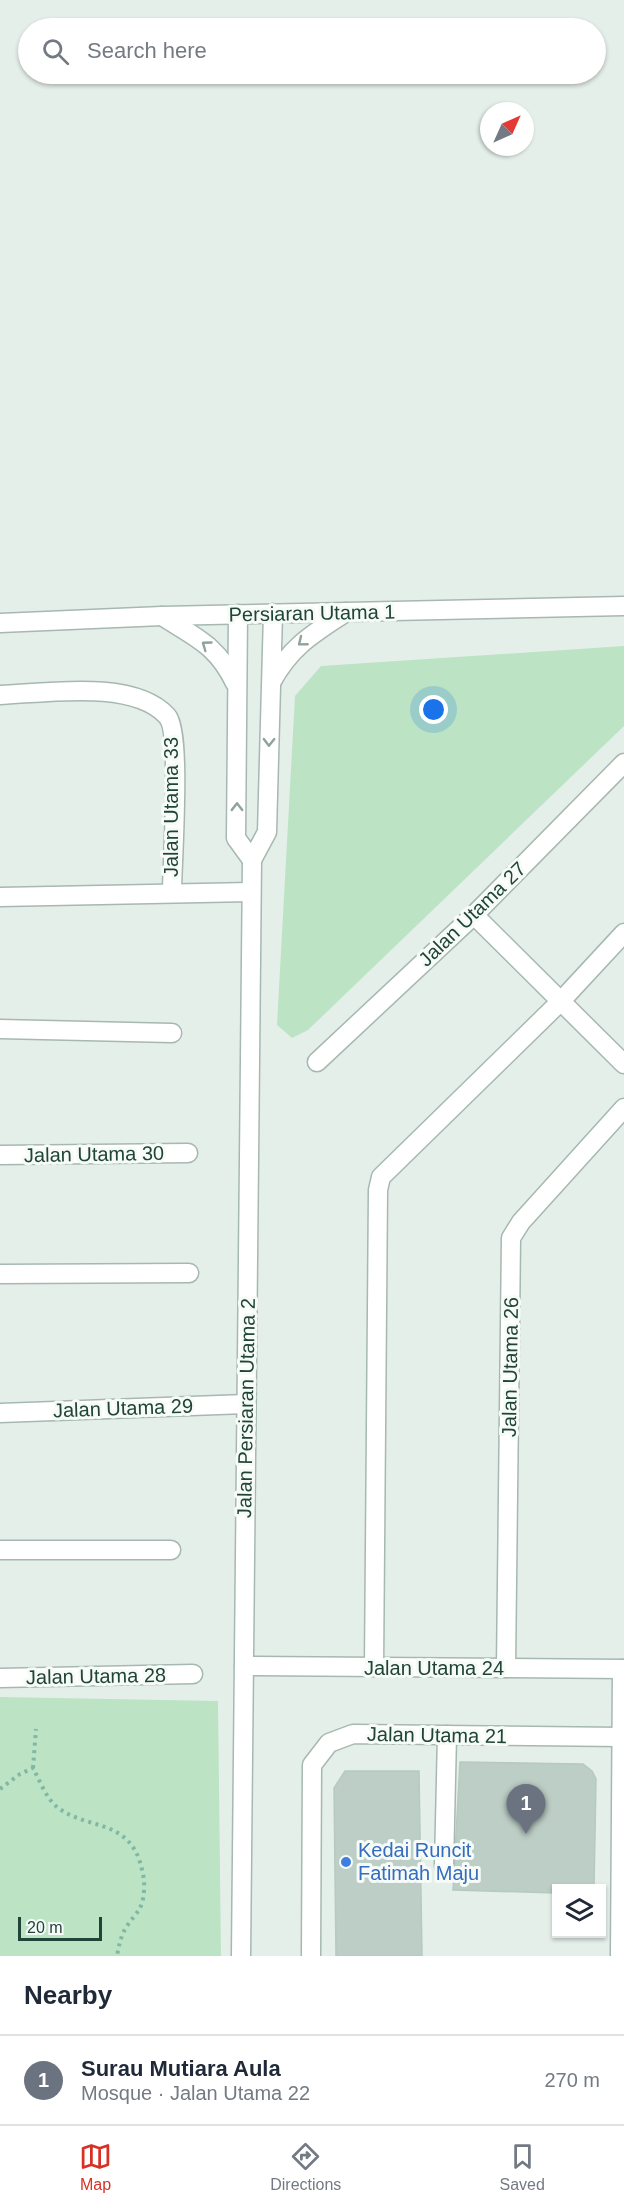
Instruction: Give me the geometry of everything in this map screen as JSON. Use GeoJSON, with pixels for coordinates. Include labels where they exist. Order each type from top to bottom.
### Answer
{"type":"FeatureCollection","features":[{"type":"Feature","properties":{"kind":"street","name":"Persiaran Utama 1"},"geometry":{"type":"LineString","coordinates":[[0,623],[162,616],[624,606]]}},
{"type":"Feature","properties":{"kind":"street"},"geometry":{"type":"LineString","coordinates":[[270,684],[283,662],[300,643],[346,612]]}},
{"type":"Feature","properties":{"kind":"street","name":"Jalan Persiaran Utama 2"},"geometry":{"type":"LineString","coordinates":[[241,1956],[251,892],[252,860],[267,832],[273,613]]}},
{"type":"Feature","properties":{"kind":"street"},"geometry":{"type":"LineString","coordinates":[[238,614],[236,838],[252,860]]}},
{"type":"Feature","properties":{"kind":"street"},"geometry":{"type":"LineString","coordinates":[[162,616],[210,647],[224,660],[238,687]]}},
{"type":"Feature","properties":{"kind":"street","name":"Jalan Utama 33"},"geometry":{"type":"LineString","coordinates":[[0,695],[103,691],[150,701],[169,717],[175,748],[171,892]]}},
{"type":"Feature","properties":{"kind":"street","name":"Jalan Utama 27"},"geometry":{"type":"LineString","coordinates":[[317,1062],[474,915],[624,763]]}},
{"type":"Feature","properties":{"kind":"street"},"geometry":{"type":"LineString","coordinates":[[0,897],[251,892]]}},
{"type":"Feature","properties":{"kind":"street"},"geometry":{"type":"LineString","coordinates":[[474,915],[624,1064]]}},
{"type":"Feature","properties":{"kind":"street"},"geometry":{"type":"LineString","coordinates":[[374,1667],[378,1190],[381,1177],[561,1001],[624,933]]}},
{"type":"Feature","properties":{"kind":"street"},"geometry":{"type":"LineString","coordinates":[[0,1029],[172,1033]]}},
{"type":"Feature","properties":{"kind":"street","name":"Jalan Utama 26"},"geometry":{"type":"LineString","coordinates":[[506,1668],[511,1238],[521,1222],[624,1108]]}},
{"type":"Feature","properties":{"kind":"street","name":"Jalan Utama 30"},"geometry":{"type":"LineString","coordinates":[[0,1155],[188,1153]]}},
{"type":"Feature","properties":{"kind":"street"},"geometry":{"type":"LineString","coordinates":[[0,1274],[189,1273]]}},
{"type":"Feature","properties":{"kind":"street","name":"Jalan Utama 29"},"geometry":{"type":"LineString","coordinates":[[0,1413],[246,1404]]}},
{"type":"Feature","properties":{"kind":"street"},"geometry":{"type":"LineString","coordinates":[[0,1550],[171,1550]]}},
{"type":"Feature","properties":{"kind":"street","name":"Jalan Utama 24"},"geometry":{"type":"LineString","coordinates":[[244,1666],[623,1669]]}},
{"type":"Feature","properties":{"kind":"street"},"geometry":{"type":"LineString","coordinates":[[620,1956],[623,1669]]}},
{"type":"Feature","properties":{"kind":"street","name":"Jalan Utama 28"},"geometry":{"type":"LineString","coordinates":[[0,1678],[193,1674]]}},
{"type":"Feature","properties":{"kind":"street","name":"Jalan Utama 21"},"geometry":{"type":"LineString","coordinates":[[311,1956],[312,1765],[329,1743],[353,1734],[621,1737]]}},
{"type":"Feature","properties":{"kind":"street"},"geometry":{"type":"LineString","coordinates":[[444,1866],[447,1735]]}},
{"type":"Feature","properties":{"kind":"path"},"geometry":{"type":"LineString","coordinates":[[36,1729],[33,1768],[50,1800],[72,1816],[116,1830],[128,1839],[144,1873],[142,1909],[127,1926],[120,1939],[117,1956]]}},
{"type":"Feature","properties":{"kind":"path"},"geometry":{"type":"LineString","coordinates":[[0,1789],[20,1774],[33,1768]]}},
{"type":"Feature","properties":{"kind":"green space"},"geometry":{"type":"Polygon","coordinates":[[[624,646],[624,726],[308,1030],[292,1038],[277,1025],[295,696],[321,666],[624,646]]]}},
{"type":"Feature","properties":{"kind":"green space"},"geometry":{"type":"Polygon","coordinates":[[[0,1697],[218,1701],[221,1956],[0,1956],[0,1697]]]}},
{"type":"Feature","properties":{"kind":"building"},"geometry":{"type":"Polygon","coordinates":[[[460,1762],[583,1764],[592,1771],[596,1779],[594,1884],[552,1884],[552,1893],[453,1890],[460,1762]]]}},
{"type":"Feature","properties":{"kind":"building"},"geometry":{"type":"Polygon","coordinates":[[[345,1771],[419,1771],[422,1956],[336,1956],[334,1788],[345,1771]]]}},
{"type":"Feature","properties":{"kind":"place","name":"Surau Mutiara Aula"},"geometry":{"type":"Point","coordinates":[526,1834]}},
{"type":"Feature","properties":{"kind":"place","name":"Kedai Runcit Fatimah Maju"},"geometry":{"type":"Point","coordinates":[346,1862]}}]}
